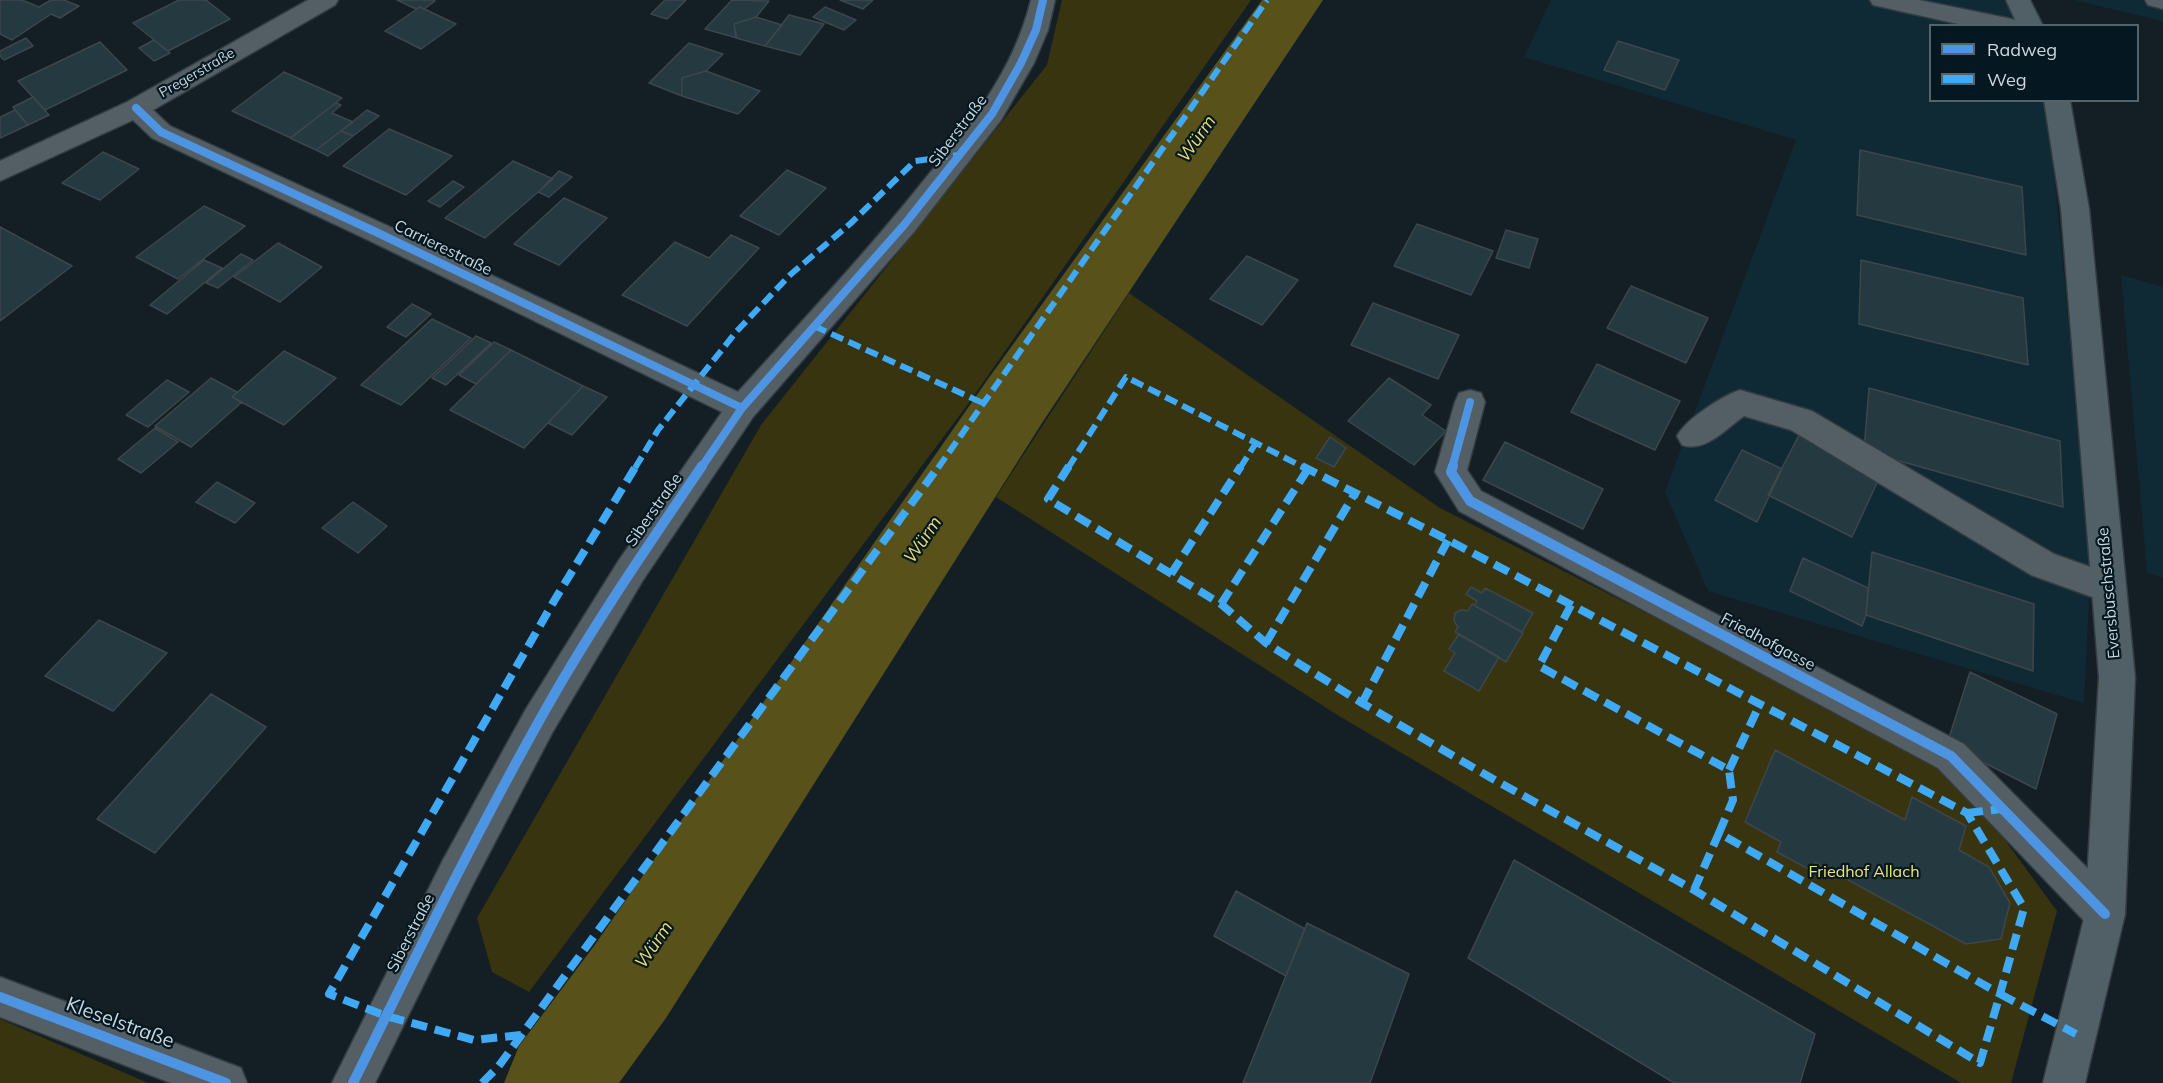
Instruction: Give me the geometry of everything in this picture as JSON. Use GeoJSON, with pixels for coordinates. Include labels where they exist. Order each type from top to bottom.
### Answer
{"type":"FeatureCollection","features":[{"type":"Feature","properties":{"kind":"main road"},"geometry":{"type":"LineString","coordinates":[[2018,0],[2030,24]]}},
{"type":"Feature","properties":{"kind":"main road","name":"Eversbuschstraße"},"geometry":{"type":"LineString","coordinates":[[2057,102],[2075,209],[2117,677],[2105,914],[2064,1083]]}},
{"type":"Feature","properties":{"kind":"street","name":"Pregerstraße"},"geometry":{"type":"LineString","coordinates":[[0,172],[136,108],[326,0]]}},
{"type":"Feature","properties":{"kind":"street","name":"Siberstraße"},"geometry":{"type":"LineString","coordinates":[[353,1083],[457,874],[539,721],[631,570],[742,408],[904,225],[992,114],[1021,63],[1036,30],[1043,0]]}},
{"type":"Feature","properties":{"kind":"street"},"geometry":{"type":"LineString","coordinates":[[1882,0],[1997,24]]}},
{"type":"Feature","properties":{"kind":"street"},"geometry":{"type":"LineString","coordinates":[[2157,0],[2163,1]]}},
{"type":"Feature","properties":{"kind":"street","name":"Carrierestraße"},"geometry":{"type":"LineString","coordinates":[[136,108],[160,132],[376,232],[742,408]]}},
{"type":"Feature","properties":{"kind":"street","name":"Friedhofgasse"},"geometry":{"type":"LineString","coordinates":[[1470,402],[1451,472],[1470,501],[1951,756],[2105,914]]}},
{"type":"Feature","properties":{"kind":"street"},"geometry":{"type":"LineString","coordinates":[[1693,436],[1740,402],[1801,420],[2043,565],[2109,588]]}},
{"type":"Feature","properties":{"kind":"street","name":"Kleselstraße"},"geometry":{"type":"LineString","coordinates":[[0,997],[226,1083]]}},
{"type":"Feature","properties":{"kind":"shaded area"},"geometry":{"type":"Polygon","coordinates":[[[1551,0],[2031,0],[2022,8],[2030,24],[1929,24],[1929,102],[2047,102],[2091,554],[2084,703],[1708,591],[1665,492],[1796,140],[1524,57],[1551,0]]]}},
{"type":"Feature","properties":{"kind":"shaded area"},"geometry":{"type":"Polygon","coordinates":[[[2074,0],[2163,0],[2163,21],[2074,0]]]}},
{"type":"Feature","properties":{"kind":"shaded area"},"geometry":{"type":"Polygon","coordinates":[[[2121,275],[2163,287],[2163,578],[2147,572],[2121,275]]]}},
{"type":"Feature","properties":{"kind":"green space"},"geometry":{"type":"Polygon","coordinates":[[[1062,0],[1251,0],[968,404],[529,992],[492,972],[477,918],[761,425],[1047,65],[1062,0]]]}},
{"type":"Feature","properties":{"kind":"green space","name":"Friedhof Allach"},"geometry":{"type":"Polygon","coordinates":[[[1129,293],[1440,508],[1929,757],[1975,799],[2057,911],[2011,1083],[1961,1083],[1339,716],[996,497],[1129,293]]]}},
{"type":"Feature","properties":{"kind":"green space"},"geometry":{"type":"Polygon","coordinates":[[[0,1019],[148,1083],[0,1083],[0,1019]]]}},
{"type":"Feature","properties":{"kind":"building"},"geometry":{"type":"Polygon","coordinates":[[[0,0],[22,0],[39,7],[51,0],[64,0],[79,6],[60,18],[51,14],[12,40],[0,34],[0,0]]]}},
{"type":"Feature","properties":{"kind":"building"},"geometry":{"type":"Polygon","coordinates":[[[179,0],[206,0],[230,19],[168,51],[133,23],[179,0]]]}},
{"type":"Feature","properties":{"kind":"building"},"geometry":{"type":"Polygon","coordinates":[[[397,0],[435,1],[424,9],[420,7],[416,9],[397,0]]]}},
{"type":"Feature","properties":{"kind":"building"},"geometry":{"type":"Polygon","coordinates":[[[665,0],[686,0],[667,19],[651,14],[665,0]]]}},
{"type":"Feature","properties":{"kind":"building"},"geometry":{"type":"Polygon","coordinates":[[[732,0],[769,1],[756,17],[734,24],[737,38],[705,29],[732,0]]]}},
{"type":"Feature","properties":{"kind":"building"},"geometry":{"type":"Polygon","coordinates":[[[840,0],[873,0],[863,9],[840,0]]]}},
{"type":"Feature","properties":{"kind":"building"},"geometry":{"type":"Polygon","coordinates":[[[420,7],[456,24],[421,49],[385,31],[420,7]]]}},
{"type":"Feature","properties":{"kind":"building"},"geometry":{"type":"Polygon","coordinates":[[[825,7],[856,20],[844,30],[813,17],[825,7]]]}},
{"type":"Feature","properties":{"kind":"building"},"geometry":{"type":"Polygon","coordinates":[[[789,15],[824,24],[800,55],[765,46],[789,15]]]}},
{"type":"Feature","properties":{"kind":"building"},"geometry":{"type":"Polygon","coordinates":[[[756,17],[782,25],[765,46],[736,38],[734,24],[756,17]]]}},
{"type":"Feature","properties":{"kind":"building"},"geometry":{"type":"Polygon","coordinates":[[[26,38],[33,46],[4,60],[0,56],[0,51],[26,38]]]}},
{"type":"Feature","properties":{"kind":"building"},"geometry":{"type":"Polygon","coordinates":[[[154,40],[170,53],[154,61],[139,48],[154,40]]]}},
{"type":"Feature","properties":{"kind":"building"},"geometry":{"type":"Polygon","coordinates":[[[1618,41],[1679,60],[1665,90],[1604,70],[1618,41]]]}},
{"type":"Feature","properties":{"kind":"building"},"geometry":{"type":"Polygon","coordinates":[[[100,42],[127,70],[45,110],[18,81],[100,42]]]}},
{"type":"Feature","properties":{"kind":"building"},"geometry":{"type":"Polygon","coordinates":[[[689,43],[723,54],[706,71],[682,78],[682,96],[649,83],[689,43]]]}},
{"type":"Feature","properties":{"kind":"building"},"geometry":{"type":"Polygon","coordinates":[[[706,71],[760,91],[738,114],[682,96],[682,78],[706,71]]]}},
{"type":"Feature","properties":{"kind":"building"},"geometry":{"type":"Polygon","coordinates":[[[284,72],[342,98],[291,138],[232,111],[284,72]]]}},
{"type":"Feature","properties":{"kind":"building"},"geometry":{"type":"Polygon","coordinates":[[[33,97],[49,115],[28,125],[13,107],[33,97]]]}},
{"type":"Feature","properties":{"kind":"building"},"geometry":{"type":"Polygon","coordinates":[[[336,103],[341,105],[332,113],[353,122],[316,150],[290,138],[336,103]]]}},
{"type":"Feature","properties":{"kind":"building"},"geometry":{"type":"Polygon","coordinates":[[[15,110],[28,125],[0,138],[0,117],[15,110]]]}},
{"type":"Feature","properties":{"kind":"building"},"geometry":{"type":"Polygon","coordinates":[[[367,110],[379,116],[353,136],[341,131],[367,110]]]}},
{"type":"Feature","properties":{"kind":"building"},"geometry":{"type":"Polygon","coordinates":[[[389,129],[452,156],[406,195],[343,166],[389,129]]]}},
{"type":"Feature","properties":{"kind":"building"},"geometry":{"type":"Polygon","coordinates":[[[341,131],[353,136],[328,156],[316,150],[341,131]]]}},
{"type":"Feature","properties":{"kind":"building"},"geometry":{"type":"Polygon","coordinates":[[[1860,150],[2022,187],[2026,255],[1857,215],[1860,150]]]}},
{"type":"Feature","properties":{"kind":"building"},"geometry":{"type":"Polygon","coordinates":[[[103,152],[139,169],[100,200],[62,183],[103,152]]]}},
{"type":"Feature","properties":{"kind":"building"},"geometry":{"type":"Polygon","coordinates":[[[513,161],[553,179],[485,238],[445,218],[513,161]]]}},
{"type":"Feature","properties":{"kind":"building"},"geometry":{"type":"Polygon","coordinates":[[[787,170],[826,188],[779,235],[740,216],[787,170]]]}},
{"type":"Feature","properties":{"kind":"building"},"geometry":{"type":"Polygon","coordinates":[[[559,171],[572,177],[549,197],[538,192],[559,171]]]}},
{"type":"Feature","properties":{"kind":"building"},"geometry":{"type":"Polygon","coordinates":[[[453,181],[464,187],[440,207],[428,201],[453,181]]]}},
{"type":"Feature","properties":{"kind":"building"},"geometry":{"type":"Polygon","coordinates":[[[564,198],[607,218],[559,265],[514,244],[564,198]]]}},
{"type":"Feature","properties":{"kind":"building"},"geometry":{"type":"Polygon","coordinates":[[[204,206],[245,226],[178,279],[136,257],[204,206]]]}},
{"type":"Feature","properties":{"kind":"building"},"geometry":{"type":"Polygon","coordinates":[[[1417,224],[1493,251],[1471,295],[1394,266],[1417,224]]]}},
{"type":"Feature","properties":{"kind":"building"},"geometry":{"type":"Polygon","coordinates":[[[0,227],[72,266],[0,321],[0,227]]]}},
{"type":"Feature","properties":{"kind":"building"},"geometry":{"type":"Polygon","coordinates":[[[1506,230],[1538,239],[1529,268],[1496,258],[1506,230]]]}},
{"type":"Feature","properties":{"kind":"building"},"geometry":{"type":"Polygon","coordinates":[[[731,235],[759,248],[687,326],[622,295],[675,242],[709,258],[731,235]]]}},
{"type":"Feature","properties":{"kind":"building"},"geometry":{"type":"Polygon","coordinates":[[[278,243],[322,267],[280,302],[234,277],[278,243]]]}},
{"type":"Feature","properties":{"kind":"building"},"geometry":{"type":"Polygon","coordinates":[[[241,254],[253,260],[218,288],[206,283],[241,254]]]}},
{"type":"Feature","properties":{"kind":"building"},"geometry":{"type":"Polygon","coordinates":[[[1247,256],[1298,280],[1262,325],[1210,299],[1247,256]]]}},
{"type":"Feature","properties":{"kind":"building"},"geometry":{"type":"Polygon","coordinates":[[[204,260],[222,268],[167,314],[150,305],[204,260]]]}},
{"type":"Feature","properties":{"kind":"building"},"geometry":{"type":"Polygon","coordinates":[[[1861,260],[2023,298],[2028,365],[1859,324],[1861,260]]]}},
{"type":"Feature","properties":{"kind":"building"},"geometry":{"type":"Polygon","coordinates":[[[1631,286],[1708,318],[1686,363],[1607,328],[1631,286]]]}},
{"type":"Feature","properties":{"kind":"building"},"geometry":{"type":"Polygon","coordinates":[[[1373,303],[1459,335],[1438,379],[1351,345],[1373,303]]]}},
{"type":"Feature","properties":{"kind":"building"},"geometry":{"type":"Polygon","coordinates":[[[412,304],[431,314],[406,337],[387,327],[412,304]]]}},
{"type":"Feature","properties":{"kind":"building"},"geometry":{"type":"Polygon","coordinates":[[[432,319],[471,338],[401,405],[361,385],[432,319]]]}},
{"type":"Feature","properties":{"kind":"building"},"geometry":{"type":"Polygon","coordinates":[[[476,336],[491,343],[446,385],[432,378],[476,336]]]}},
{"type":"Feature","properties":{"kind":"building"},"geometry":{"type":"Polygon","coordinates":[[[494,342],[511,350],[476,384],[459,375],[494,342]]]}},
{"type":"Feature","properties":{"kind":"building"},"geometry":{"type":"Polygon","coordinates":[[[511,350],[583,386],[524,448],[450,410],[511,350]]]}},
{"type":"Feature","properties":{"kind":"building"},"geometry":{"type":"Polygon","coordinates":[[[284,351],[336,378],[284,425],[232,397],[284,351]]]}},
{"type":"Feature","properties":{"kind":"building"},"geometry":{"type":"Polygon","coordinates":[[[1597,364],[1680,401],[1655,450],[1571,412],[1597,364]]]}},
{"type":"Feature","properties":{"kind":"building"},"geometry":{"type":"Polygon","coordinates":[[[211,378],[237,392],[232,397],[242,402],[191,447],[155,426],[211,378]]]}},
{"type":"Feature","properties":{"kind":"building"},"geometry":{"type":"Polygon","coordinates":[[[1389,378],[1431,405],[1422,415],[1446,431],[1414,465],[1348,421],[1389,378]]]}},
{"type":"Feature","properties":{"kind":"building"},"geometry":{"type":"Polygon","coordinates":[[[167,380],[189,392],[148,427],[126,415],[167,380]]]}},
{"type":"Feature","properties":{"kind":"building"},"geometry":{"type":"Polygon","coordinates":[[[583,386],[607,397],[572,435],[548,423],[583,386]]]}},
{"type":"Feature","properties":{"kind":"building"},"geometry":{"type":"Polygon","coordinates":[[[1869,388],[2060,441],[2063,507],[1864,451],[1869,388]]]}},
{"type":"Feature","properties":{"kind":"building"},"geometry":{"type":"Polygon","coordinates":[[[155,428],[178,442],[141,473],[118,459],[155,428]]]}},
{"type":"Feature","properties":{"kind":"building"},"geometry":{"type":"Polygon","coordinates":[[[1800,433],[1882,472],[1852,537],[1768,495],[1800,433]]]}},
{"type":"Feature","properties":{"kind":"building"},"geometry":{"type":"Polygon","coordinates":[[[1330,437],[1346,448],[1334,467],[1316,458],[1330,437]]]}},
{"type":"Feature","properties":{"kind":"building"},"geometry":{"type":"Polygon","coordinates":[[[1505,442],[1603,489],[1583,529],[1483,480],[1505,442]]]}},
{"type":"Feature","properties":{"kind":"building"},"geometry":{"type":"Polygon","coordinates":[[[1742,450],[1782,469],[1757,522],[1715,500],[1742,450]]]}},
{"type":"Feature","properties":{"kind":"building"},"geometry":{"type":"Polygon","coordinates":[[[217,482],[255,503],[235,523],[196,502],[217,482]]]}},
{"type":"Feature","properties":{"kind":"building"},"geometry":{"type":"Polygon","coordinates":[[[353,502],[387,526],[358,553],[322,528],[353,502]]]}},
{"type":"Feature","properties":{"kind":"building"},"geometry":{"type":"Polygon","coordinates":[[[1872,552],[2034,604],[2033,671],[1866,615],[1872,552]]]}},
{"type":"Feature","properties":{"kind":"building"},"geometry":{"type":"Polygon","coordinates":[[[1803,558],[1868,588],[1866,615],[1862,626],[1790,591],[1803,558]]]}},
{"type":"Feature","properties":{"kind":"building"},"geometry":{"type":"Polygon","coordinates":[[[1471,587],[1482,593],[1485,588],[1533,613],[1522,632],[1475,606],[1477,601],[1466,594],[1471,587]]]}},
{"type":"Feature","properties":{"kind":"building"},"geometry":{"type":"Polygon","coordinates":[[[1472,604],[1523,633],[1506,662],[1455,632],[1458,627],[1454,621],[1455,613],[1461,610],[1468,611],[1472,604]]]}},
{"type":"Feature","properties":{"kind":"building"},"geometry":{"type":"Polygon","coordinates":[[[99,620],[167,653],[113,711],[45,676],[99,620]]]}},
{"type":"Feature","properties":{"kind":"building"},"geometry":{"type":"Polygon","coordinates":[[[1459,634],[1499,657],[1479,691],[1444,671],[1455,653],[1449,649],[1459,634]]]}},
{"type":"Feature","properties":{"kind":"building"},"geometry":{"type":"Polygon","coordinates":[[[1970,672],[2057,714],[2036,789],[1947,744],[1970,672]]]}},
{"type":"Feature","properties":{"kind":"building"},"geometry":{"type":"Polygon","coordinates":[[[211,694],[266,727],[155,853],[97,819],[211,694]]]}},
{"type":"Feature","properties":{"kind":"building"},"geometry":{"type":"Polygon","coordinates":[[[1775,750],[1905,820],[1912,797],[1966,826],[1959,850],[1989,867],[2010,903],[2001,939],[1966,944],[1815,862],[1812,871],[1777,852],[1781,842],[1745,822],[1775,750]]]}},
{"type":"Feature","properties":{"kind":"building"},"geometry":{"type":"Polygon","coordinates":[[[1514,860],[1815,1034],[1800,1083],[1674,1083],[1468,958],[1514,860]]]}},
{"type":"Feature","properties":{"kind":"building"},"geometry":{"type":"Polygon","coordinates":[[[1236,891],[1305,929],[1286,976],[1214,936],[1236,891]]]}},
{"type":"Feature","properties":{"kind":"building"},"geometry":{"type":"Polygon","coordinates":[[[1307,923],[1409,974],[1370,1083],[1243,1083],[1307,923]]]}},
{"type":"Feature","properties":{"kind":"waterway","name":"Würm"},"geometry":{"type":"LineString","coordinates":[[556,1083],[630,982],[1015,401],[1293,0]]}},
{"type":"Feature","properties":{"kind":"marked path"},"geometry":{"type":"LineString","coordinates":[[482,1083],[498,1067],[985,404],[1267,0]]}},
{"type":"Feature","properties":{"kind":"marked path"},"geometry":{"type":"LineString","coordinates":[[521,1035],[474,1040],[386,1016],[329,994],[554,601],[658,430],[736,332],[790,275],[851,223],[915,161],[959,155]]}},
{"type":"Feature","properties":{"kind":"marked path"},"geometry":{"type":"LineString","coordinates":[[814,326],[985,404]]}},
{"type":"Feature","properties":{"kind":"marked path"},"geometry":{"type":"LineString","coordinates":[[1571,605],[1539,666],[1729,770],[1733,800],[1719,833],[2000,994],[2024,908],[1967,813],[1448,540],[1126,377],[1048,499],[1221,604],[1266,643],[1362,703],[1493,779],[1694,890],[1980,1063],[2000,994],[2076,1034]]}},
{"type":"Feature","properties":{"kind":"marked path"},"geometry":{"type":"LineString","coordinates":[[1171,574],[1256,443]]}},
{"type":"Feature","properties":{"kind":"marked path"},"geometry":{"type":"LineString","coordinates":[[1221,604],[1308,469]]}},
{"type":"Feature","properties":{"kind":"marked path"},"geometry":{"type":"LineString","coordinates":[[1266,643],[1355,493]]}},
{"type":"Feature","properties":{"kind":"marked path"},"geometry":{"type":"LineString","coordinates":[[1362,703],[1448,540]]}},
{"type":"Feature","properties":{"kind":"marked path"},"geometry":{"type":"LineString","coordinates":[[1729,770],[1760,704]]}},
{"type":"Feature","properties":{"kind":"marked path"},"geometry":{"type":"LineString","coordinates":[[1967,813],[2001,809]]}},
{"type":"Feature","properties":{"kind":"marked path"},"geometry":{"type":"LineString","coordinates":[[1694,890],[1719,833]]}},
{"type":"Feature","properties":{"kind":"cycle path"},"geometry":{"type":"LineString","coordinates":[[353,1083],[457,874],[539,721],[631,570],[742,408],[904,225],[992,114],[1021,63],[1036,30],[1043,0]]}},
{"type":"Feature","properties":{"kind":"cycle path"},"geometry":{"type":"LineString","coordinates":[[136,108],[161,132],[376,232],[742,408]]}},
{"type":"Feature","properties":{"kind":"cycle path"},"geometry":{"type":"LineString","coordinates":[[1470,402],[1451,472],[1470,501],[1951,756],[2105,914]]}},
{"type":"Feature","properties":{"kind":"cycle path"},"geometry":{"type":"LineString","coordinates":[[0,997],[226,1083]]}}]}
